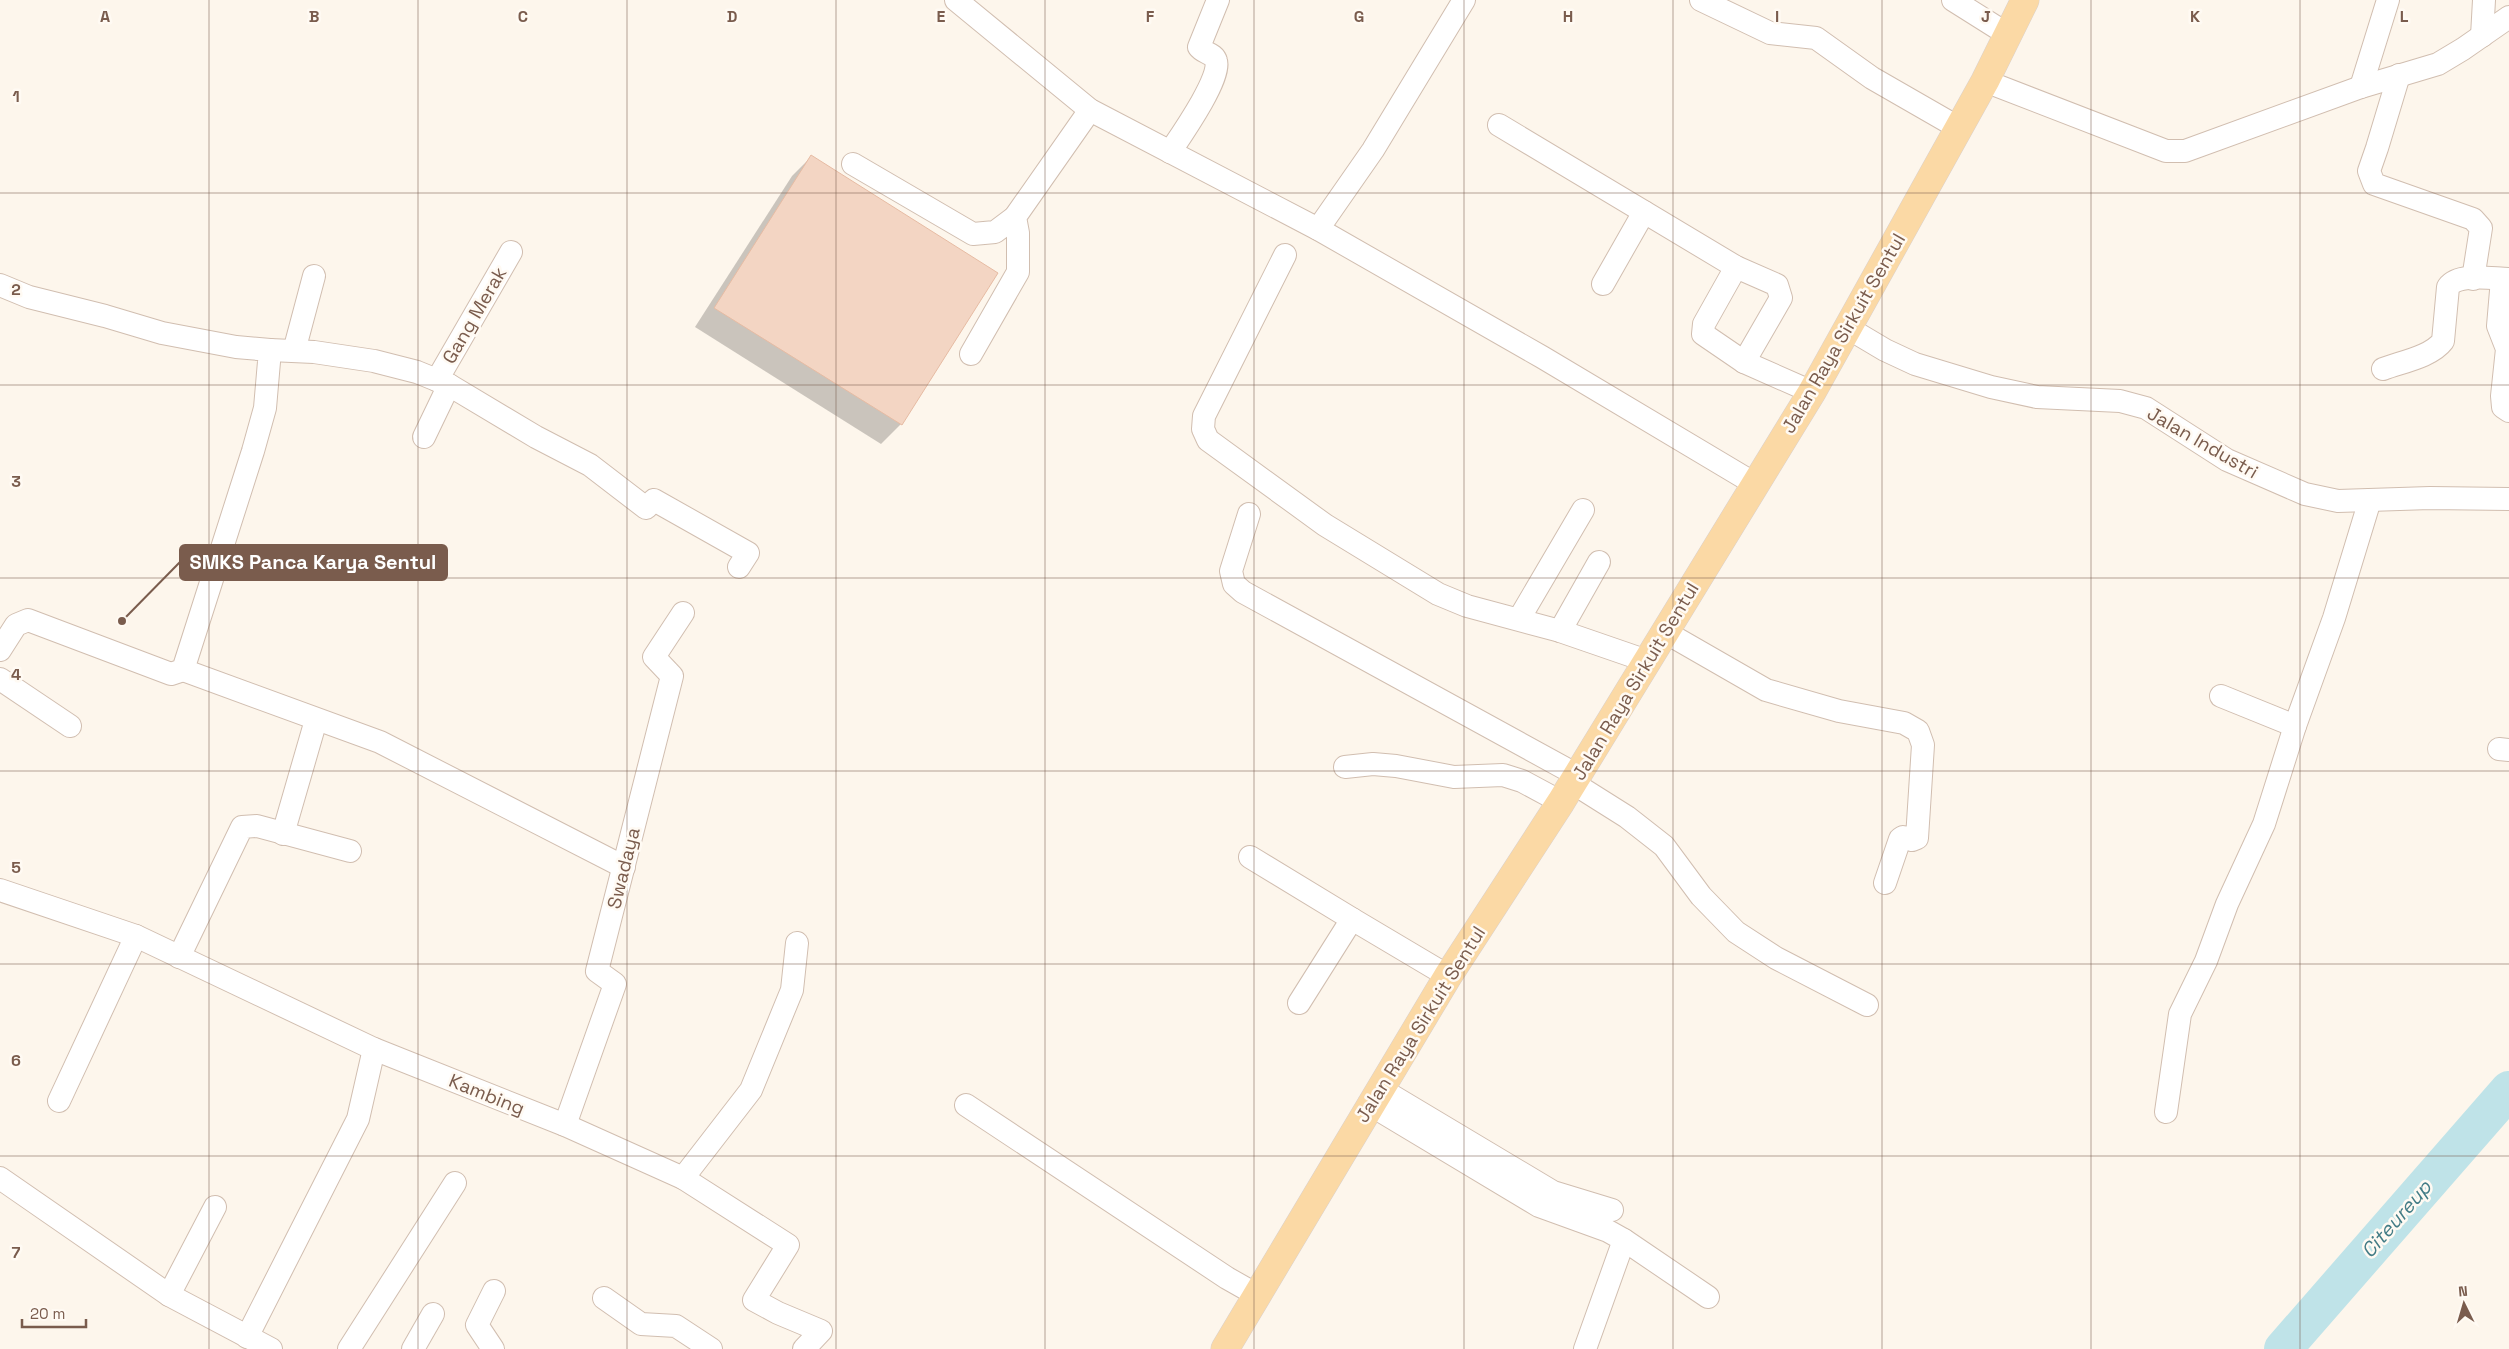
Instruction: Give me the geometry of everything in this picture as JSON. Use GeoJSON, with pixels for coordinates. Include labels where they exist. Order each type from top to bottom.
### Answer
{"type":"FeatureCollection","features":[{"type":"Feature","properties":{"kind":"main road","name":"Jalan Raya Sirkuit Sentul"},"geometry":{"type":"LineString","coordinates":[[1225,1349],[1374,1096],[1448,976],[1570,787],[1812,392],[1985,81],[2025,0]]}},
{"type":"Feature","properties":{"kind":"street"},"geometry":{"type":"LineString","coordinates":[[956,0],[1090,110],[1318,229],[1756,484]]}},
{"type":"Feature","properties":{"kind":"street"},"geometry":{"type":"LineString","coordinates":[[1170,152],[1202,102],[1216,72],[1217,62],[1215,57],[1199,47],[1218,0]]}},
{"type":"Feature","properties":{"kind":"street"},"geometry":{"type":"LineString","coordinates":[[1318,229],[1374,150],[1464,0]]}},
{"type":"Feature","properties":{"kind":"street"},"geometry":{"type":"LineString","coordinates":[[1701,0],[1770,33],[1816,38],[1872,78],[1958,128]]}},
{"type":"Feature","properties":{"kind":"street"},"geometry":{"type":"LineString","coordinates":[[1953,0],[2007,34]]}},
{"type":"Feature","properties":{"kind":"street"},"geometry":{"type":"LineString","coordinates":[[2361,87],[2388,0]]}},
{"type":"Feature","properties":{"kind":"street"},"geometry":{"type":"LineString","coordinates":[[2482,36],[2484,0]]}},
{"type":"Feature","properties":{"kind":"street"},"geometry":{"type":"LineString","coordinates":[[1985,81],[2166,151],[2185,151],[2361,87],[2438,64],[2508,18]]}},
{"type":"Feature","properties":{"kind":"street"},"geometry":{"type":"LineString","coordinates":[[2399,75],[2378,148],[2368,170],[2371,179],[2374,184],[2473,219],[2478,223],[2481,228],[2473,279]]}},
{"type":"Feature","properties":{"kind":"street"},"geometry":{"type":"LineString","coordinates":[[853,164],[973,234],[981,235],[995,232],[1015,217],[1090,110]]}},
{"type":"Feature","properties":{"kind":"street"},"geometry":{"type":"LineString","coordinates":[[1499,125],[1736,267],[1777,285],[1782,294],[1744,362]]}},
{"type":"Feature","properties":{"kind":"street"},"geometry":{"type":"LineString","coordinates":[[1603,284],[1644,212]]}},
{"type":"Feature","properties":{"kind":"street"},"geometry":{"type":"LineString","coordinates":[[971,354],[1018,272],[1018,233],[1015,217]]}},
{"type":"Feature","properties":{"kind":"street","name":"Gang Merak"},"geometry":{"type":"LineString","coordinates":[[424,437],[443,382],[511,252]]}},
{"type":"Feature","properties":{"kind":"street"},"geometry":{"type":"LineString","coordinates":[[1285,256],[1207,410],[1203,423],[1204,435],[1208,440],[1325,525],[1432,591],[1467,606],[1560,631],[1647,661]]}},
{"type":"Feature","properties":{"kind":"street"},"geometry":{"type":"LineString","coordinates":[[1736,267],[1702,330],[1705,338],[1744,362],[1812,392]]}},
{"type":"Feature","properties":{"kind":"street"},"geometry":{"type":"LineString","coordinates":[[294,351],[314,276]]}},
{"type":"Feature","properties":{"kind":"street"},"geometry":{"type":"LineString","coordinates":[[2383,369],[2430,351],[2441,344],[2443,341],[2448,287],[2454,281],[2505,279],[2498,326],[2507,349],[2502,396],[2503,407],[2509,411]]}},
{"type":"Feature","properties":{"kind":"street"},"geometry":{"type":"LineString","coordinates":[[0,285],[29,297],[162,333],[236,347],[294,351],[374,361],[417,372],[443,382],[536,437],[590,465],[646,508],[654,500],[748,553],[739,567]]}},
{"type":"Feature","properties":{"kind":"street","name":"Jalan Industri"},"geometry":{"type":"LineString","coordinates":[[1848,328],[1885,350],[1915,364],[1991,387],[2037,396],[2104,400],[2136,405],[2153,411],[2228,460],[2295,491],[2338,501],[2449,497],[2509,499]]}},
{"type":"Feature","properties":{"kind":"street"},"geometry":{"type":"LineString","coordinates":[[183,670],[265,408],[270,350]]}},
{"type":"Feature","properties":{"kind":"street"},"geometry":{"type":"LineString","coordinates":[[2166,1112],[2180,1014],[2206,961],[2227,904],[2264,824],[2295,726],[2334,618],[2370,500]]}},
{"type":"Feature","properties":{"kind":"street"},"geometry":{"type":"LineString","coordinates":[[1519,619],[1583,510]]}},
{"type":"Feature","properties":{"kind":"street"},"geometry":{"type":"LineString","coordinates":[[1249,514],[1230,571],[1234,584],[1242,592],[1570,787],[1627,817],[1664,846],[1701,896],[1736,932],[1776,958],[1867,1005]]}},
{"type":"Feature","properties":{"kind":"street"},"geometry":{"type":"LineString","coordinates":[[1560,631],[1599,562]]}},
{"type":"Feature","properties":{"kind":"street","name":"Swadaya"},"geometry":{"type":"LineString","coordinates":[[565,1125],[615,984],[597,971],[672,676],[654,658],[683,613]]}},
{"type":"Feature","properties":{"kind":"street"},"geometry":{"type":"LineString","coordinates":[[0,650],[16,625],[28,620],[171,674],[183,670],[380,742],[624,867]]}},
{"type":"Feature","properties":{"kind":"street"},"geometry":{"type":"LineString","coordinates":[[1665,632],[1755,685],[1781,696],[1872,718],[1904,723],[1918,731],[1923,745],[1917,838],[1912,840],[1901,838],[1885,883]]}},
{"type":"Feature","properties":{"kind":"street"},"geometry":{"type":"LineString","coordinates":[[0,679],[5,685],[70,726]]}},
{"type":"Feature","properties":{"kind":"street"},"geometry":{"type":"LineString","coordinates":[[2221,696],[2295,726]]}},
{"type":"Feature","properties":{"kind":"street"},"geometry":{"type":"LineString","coordinates":[[283,834],[316,720]]}},
{"type":"Feature","properties":{"kind":"street"},"geometry":{"type":"LineString","coordinates":[[1345,767],[1373,764],[1396,766],[1454,777],[1503,775],[1522,781],[1570,787]]}},
{"type":"Feature","properties":{"kind":"street"},"geometry":{"type":"LineString","coordinates":[[179,957],[238,831],[246,825],[257,826],[350,852]]}},
{"type":"Feature","properties":{"kind":"street"},"geometry":{"type":"LineString","coordinates":[[1250,857],[1448,976]]}},
{"type":"Feature","properties":{"kind":"street","name":"Kambing"},"geometry":{"type":"LineString","coordinates":[[0,890],[136,936],[374,1049],[565,1125],[683,1178],[788,1245],[754,1300],[778,1313],[821,1331],[804,1349]]}},
{"type":"Feature","properties":{"kind":"street"},"geometry":{"type":"LineString","coordinates":[[1299,1003],[1352,919]]}},
{"type":"Feature","properties":{"kind":"street"},"geometry":{"type":"LineString","coordinates":[[59,1101],[136,936]]}},
{"type":"Feature","properties":{"kind":"street"},"geometry":{"type":"LineString","coordinates":[[683,1178],[751,1090],[792,990],[797,943]]}},
{"type":"Feature","properties":{"kind":"street"},"geometry":{"type":"LineString","coordinates":[[247,1337],[358,1119],[374,1049]]}},
{"type":"Feature","properties":{"kind":"street"},"geometry":{"type":"LineString","coordinates":[[1374,1096],[1552,1192],[1612,1210]]}},
{"type":"Feature","properties":{"kind":"street"},"geometry":{"type":"LineString","coordinates":[[1374,1096],[1539,1206],[1608,1231],[1708,1297]]}},
{"type":"Feature","properties":{"kind":"street"},"geometry":{"type":"LineString","coordinates":[[966,1105],[1227,1278],[1257,1295]]}},
{"type":"Feature","properties":{"kind":"street"},"geometry":{"type":"LineString","coordinates":[[1,1182],[169,1295],[271,1349]]}},
{"type":"Feature","properties":{"kind":"street"},"geometry":{"type":"LineString","coordinates":[[349,1349],[455,1183]]}},
{"type":"Feature","properties":{"kind":"street"},"geometry":{"type":"LineString","coordinates":[[169,1295],[215,1207]]}},
{"type":"Feature","properties":{"kind":"street"},"geometry":{"type":"LineString","coordinates":[[1585,1349],[1624,1240]]}},
{"type":"Feature","properties":{"kind":"street"},"geometry":{"type":"LineString","coordinates":[[493,1349],[476,1325],[494,1291]]}},
{"type":"Feature","properties":{"kind":"street"},"geometry":{"type":"LineString","coordinates":[[604,1298],[641,1324],[676,1326],[711,1349]]}},
{"type":"Feature","properties":{"kind":"street"},"geometry":{"type":"LineString","coordinates":[[413,1349],[433,1314]]}},
{"type":"Feature","properties":{"kind":"building"},"geometry":{"type":"Polygon","coordinates":[[[811,155],[998,273],[902,425],[714,308],[811,155]]]}},
{"type":"Feature","properties":{"kind":"waterway","name":"Citeureup"},"geometry":{"type":"LineString","coordinates":[[2283,1349],[2509,1090]]}},
{"type":"Feature","properties":{"kind":"place","name":"SMKS Panca Karya Sentul"},"geometry":{"type":"Point","coordinates":[122,621]}}]}
